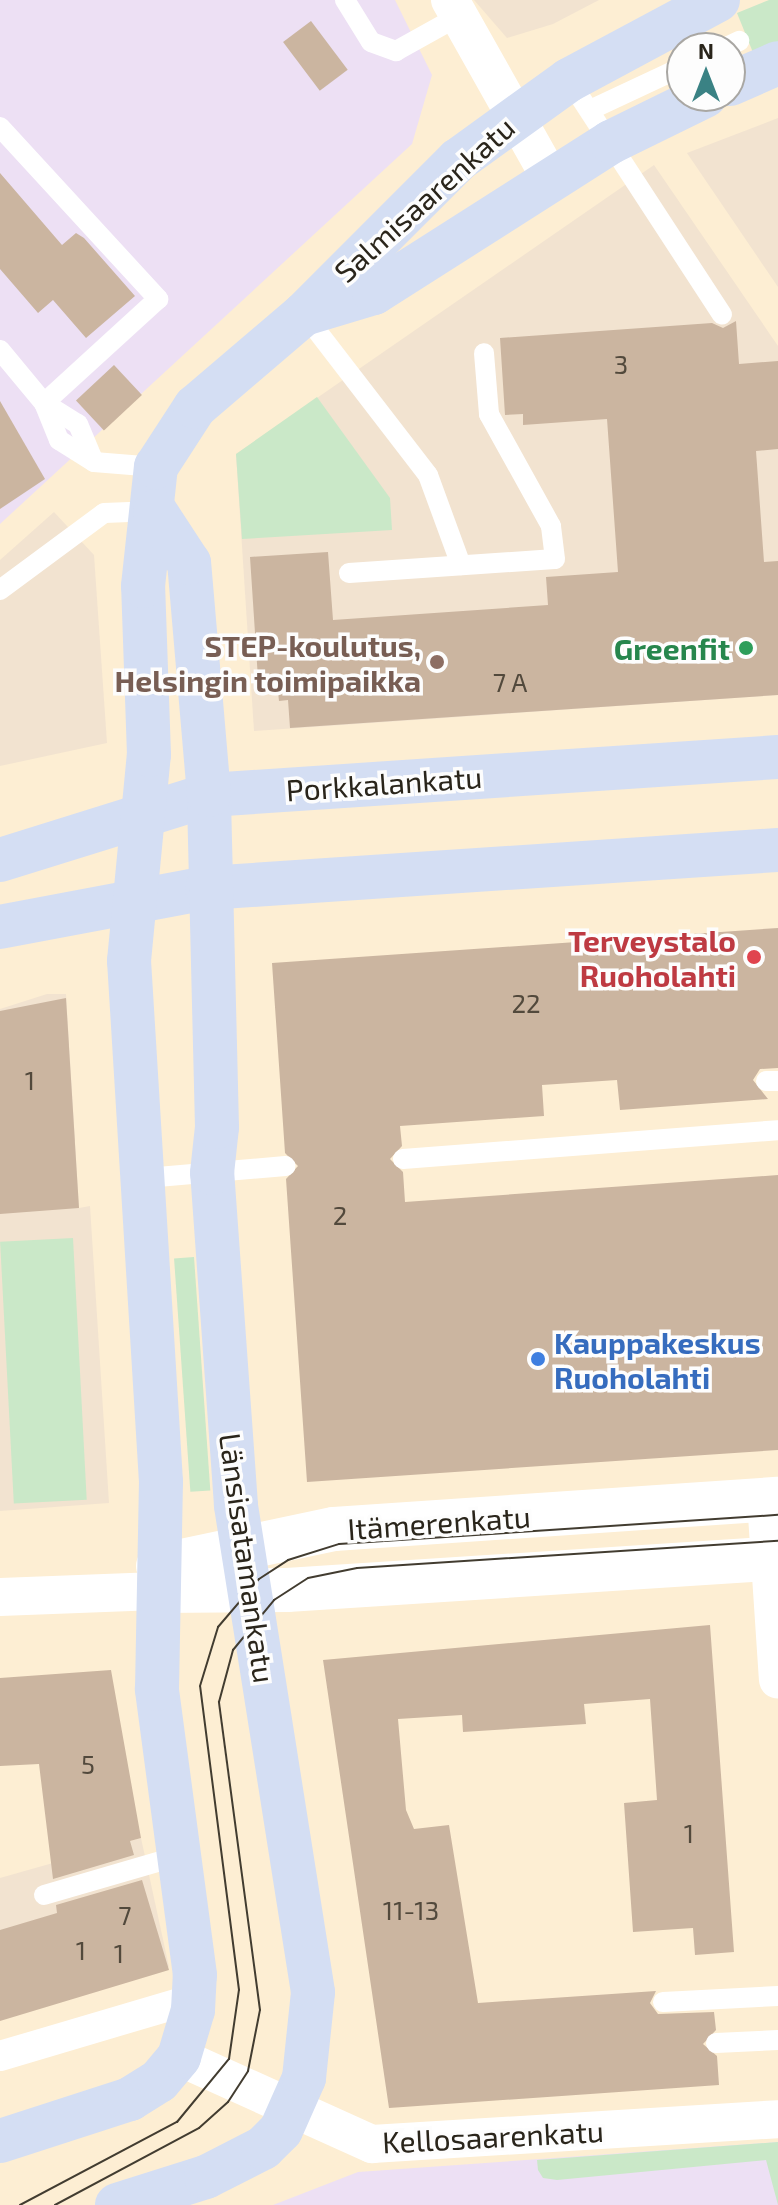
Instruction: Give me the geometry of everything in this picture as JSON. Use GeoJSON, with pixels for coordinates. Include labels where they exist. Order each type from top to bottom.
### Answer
{"type":"FeatureCollection","features":[{"type":"Feature","properties":{"kind":"main road","name":"Salmisaarenkatu"},"geometry":{"type":"LineString","coordinates":[[304,314],[374,293],[551,179],[590,111],[718,0]]}},
{"type":"Feature","properties":{"kind":"main road"},"geometry":{"type":"LineString","coordinates":[[746,77],[778,63]]}},
{"type":"Feature","properties":{"kind":"main road","name":"Salmisaarenkatu"},"geometry":{"type":"LineString","coordinates":[[156,467],[195,407],[304,314],[458,160],[514,115],[590,111],[666,101]]}},
{"type":"Feature","properties":{"kind":"main road"},"geometry":{"type":"LineString","coordinates":[[0,2141],[130,2099],[159,2081],[179,2057],[193,2010],[195,1975],[157,1689],[161,1482],[146,1178],[129,961],[150,706],[143,586],[155,511],[156,467]]}},
{"type":"Feature","properties":{"kind":"main road"},"geometry":{"type":"LineString","coordinates":[[155,511],[189,563],[209,795]]}},
{"type":"Feature","properties":{"kind":"main road","name":"Porkkalankatu"},"geometry":{"type":"LineString","coordinates":[[0,860],[141,812],[209,795],[778,757]]}},
{"type":"Feature","properties":{"kind":"main road","name":"Länsisatamankatu"},"geometry":{"type":"LineString","coordinates":[[117,2205],[245,2159],[263,2148],[293,2111],[311,2044],[313,1992],[254,1591],[236,1505],[212,1173],[217,1127],[207,888],[209,795]]}},
{"type":"Feature","properties":{"kind":"main road"},"geometry":{"type":"LineString","coordinates":[[0,927],[135,898],[207,888],[778,850]]}},
{"type":"Feature","properties":{"kind":"street"},"geometry":{"type":"LineString","coordinates":[[454,8],[551,179]]}},
{"type":"Feature","properties":{"kind":"street"},"geometry":{"type":"LineString","coordinates":[[772,1500],[778,1680]]}},
{"type":"Feature","properties":{"kind":"street","name":"Itämerenkatu"},"geometry":{"type":"LineString","coordinates":[[0,1597],[109,1590],[157,1578],[245,1545],[355,1527],[772,1500]]}},
{"type":"Feature","properties":{"kind":"street","name":"Itämerenkatu"},"geometry":{"type":"LineString","coordinates":[[157,1578],[254,1591],[774,1559]]}},
{"type":"Feature","properties":{"kind":"street"},"geometry":{"type":"LineString","coordinates":[[0,2056],[175,2004]]}},
{"type":"Feature","properties":{"kind":"street","name":"Kellosaarenkatu"},"geometry":{"type":"LineString","coordinates":[[179,2057],[372,2144],[510,2149],[778,2119]]}},
{"type":"Feature","properties":{"kind":"lane"},"geometry":{"type":"LineString","coordinates":[[345,0],[371,42],[396,51],[454,8]]}},
{"type":"Feature","properties":{"kind":"lane"},"geometry":{"type":"LineString","coordinates":[[666,75],[590,111],[722,315]]}},
{"type":"Feature","properties":{"kind":"lane"},"geometry":{"type":"LineString","coordinates":[[0,127],[158,299],[44,403]]}},
{"type":"Feature","properties":{"kind":"lane"},"geometry":{"type":"LineString","coordinates":[[304,314],[428,475],[461,565]]}},
{"type":"Feature","properties":{"kind":"lane"},"geometry":{"type":"LineString","coordinates":[[0,350],[44,403],[78,424],[94,462],[156,467]]}},
{"type":"Feature","properties":{"kind":"lane"},"geometry":{"type":"LineString","coordinates":[[349,573],[555,559],[551,526],[489,414],[484,353]]}},
{"type":"Feature","properties":{"kind":"lane"},"geometry":{"type":"LineString","coordinates":[[0,590],[104,513],[155,511]]}},
{"type":"Feature","properties":{"kind":"lane"},"geometry":{"type":"LineString","coordinates":[[403,1159],[778,1130]]}},
{"type":"Feature","properties":{"kind":"lane"},"geometry":{"type":"LineString","coordinates":[[146,1178],[285,1166]]}},
{"type":"Feature","properties":{"kind":"lane"},"geometry":{"type":"LineString","coordinates":[[44,1895],[178,1856]]}},
{"type":"Feature","properties":{"kind":"lane"},"geometry":{"type":"LineString","coordinates":[[663,2002],[778,1996]]}},
{"type":"Feature","properties":{"kind":"lane"},"geometry":{"type":"LineString","coordinates":[[716,2043],[778,2040]]}},
{"type":"Feature","properties":{"kind":"shaded area"},"geometry":{"type":"Polygon","coordinates":[[[0,0],[395,0],[432,75],[412,144],[0,524],[0,0]]]}},
{"type":"Feature","properties":{"kind":"shaded area"},"geometry":{"type":"Polygon","coordinates":[[[474,0],[599,0],[553,24],[507,38],[474,0]]]}},
{"type":"Feature","properties":{"kind":"shaded area"},"geometry":{"type":"Polygon","coordinates":[[[778,118],[778,287],[687,153],[778,118]]]}},
{"type":"Feature","properties":{"kind":"shaded area"},"geometry":{"type":"Polygon","coordinates":[[[654,165],[778,346],[778,695],[254,731],[236,454],[654,165]]]}},
{"type":"Feature","properties":{"kind":"shaded area"},"geometry":{"type":"Polygon","coordinates":[[[54,512],[94,555],[107,743],[0,766],[0,560],[54,512]]]}},
{"type":"Feature","properties":{"kind":"shaded area"},"geometry":{"type":"Polygon","coordinates":[[[47,994],[66,994],[79,1208],[90,1206],[109,1503],[0,1511],[0,1009],[47,994]]]}},
{"type":"Feature","properties":{"kind":"shaded area"},"geometry":{"type":"Polygon","coordinates":[[[141,1838],[169,1967],[0,2020],[0,1878],[141,1838]]]}},
{"type":"Feature","properties":{"kind":"shaded area"},"geometry":{"type":"Polygon","coordinates":[[[778,2142],[778,2205],[273,2205],[358,2172],[778,2142]]]}},
{"type":"Feature","properties":{"kind":"green space"},"geometry":{"type":"Polygon","coordinates":[[[769,0],[778,0],[778,45],[754,55],[737,13],[769,0]]]}},
{"type":"Feature","properties":{"kind":"green space"},"geometry":{"type":"Polygon","coordinates":[[[317,397],[390,498],[392,530],[242,539],[236,454],[317,397]]]}},
{"type":"Feature","properties":{"kind":"green space"},"geometry":{"type":"Polygon","coordinates":[[[73,1238],[87,1500],[14,1503],[0,1242],[73,1238]]]}},
{"type":"Feature","properties":{"kind":"green space"},"geometry":{"type":"Polygon","coordinates":[[[194,1257],[210,1490],[190,1492],[174,1258],[194,1257]]]}},
{"type":"Feature","properties":{"kind":"green space"},"geometry":{"type":"Polygon","coordinates":[[[778,2142],[778,2205],[766,2160],[557,2180],[543,2178],[537,2160],[778,2142]]]}},
{"type":"Feature","properties":{"kind":"building"},"geometry":{"type":"Polygon","coordinates":[[[311,21],[348,70],[320,91],[283,42],[311,21]]]}},
{"type":"Feature","properties":{"kind":"building"},"geometry":{"type":"Polygon","coordinates":[[[0,173],[62,245],[76,233],[84,238],[135,296],[86,338],[53,300],[38,313],[0,269],[0,173]]]}},
{"type":"Feature","properties":{"kind":"building"},"geometry":{"type":"Polygon","coordinates":[[[736,321],[739,364],[778,361],[778,449],[756,451],[764,562],[778,561],[778,695],[290,728],[288,700],[279,701],[278,692],[259,694],[250,557],[328,552],[333,620],[548,605],[546,577],[618,572],[607,419],[523,425],[523,414],[505,415],[500,338],[712,323],[723,328],[736,321]]]}},
{"type":"Feature","properties":{"kind":"building"},"geometry":{"type":"Polygon","coordinates":[[[114,365],[142,395],[104,430],[76,400],[114,365]]]}},
{"type":"Feature","properties":{"kind":"building"},"geometry":{"type":"Polygon","coordinates":[[[0,401],[45,479],[0,509],[0,401]]]}},
{"type":"Feature","properties":{"kind":"building"},"geometry":{"type":"Polygon","coordinates":[[[778,928],[778,1068],[760,1069],[753,1080],[768,1099],[620,1110],[617,1080],[542,1085],[544,1116],[400,1126],[402,1146],[390,1159],[403,1172],[405,1202],[778,1175],[778,1450],[307,1482],[286,1179],[298,1166],[285,1153],[272,963],[778,928]]]}},
{"type":"Feature","properties":{"kind":"building"},"geometry":{"type":"Polygon","coordinates":[[[66,998],[79,1208],[0,1214],[0,1011],[66,998]]]}},
{"type":"Feature","properties":{"kind":"building"},"geometry":{"type":"Polygon","coordinates":[[[710,1625],[734,1952],[695,1955],[693,1928],[633,1932],[624,1803],[657,1800],[650,1699],[584,1704],[586,1724],[463,1732],[462,1715],[398,1719],[406,1810],[414,1829],[449,1825],[478,2003],[656,1991],[650,2003],[658,2014],[714,2012],[716,2030],[703,2044],[717,2056],[719,2085],[389,2108],[323,1660],[710,1625]]]}},
{"type":"Feature","properties":{"kind":"building"},"geometry":{"type":"Polygon","coordinates":[[[111,1670],[141,1838],[130,1841],[134,1855],[53,1879],[39,1764],[0,1766],[0,1678],[111,1670]]]}},
{"type":"Feature","properties":{"kind":"building"},"geometry":{"type":"Polygon","coordinates":[[[142,1880],[169,1970],[0,2021],[0,1930],[57,1913],[56,1905],[142,1880]]]}},
{"type":"Feature","properties":{"kind":"tram line"},"geometry":{"type":"LineString","coordinates":[[20,2205],[177,2122],[229,2059],[239,1990],[200,1686],[218,1627],[259,1579],[288,1560],[339,1544],[778,1515]]}},
{"type":"Feature","properties":{"kind":"tram line"},"geometry":{"type":"LineString","coordinates":[[55,2205],[199,2128],[228,2102],[248,2071],[260,2010],[219,1702],[233,1650],[274,1600],[308,1578],[357,1568],[778,1541]]}},
{"type":"Feature","properties":{"kind":"place","name":"Greenfit"},"geometry":{"type":"Point","coordinates":[746,648]}},
{"type":"Feature","properties":{"kind":"place","name":"STEP-koulutus, Helsingin toimipaikka"},"geometry":{"type":"Point","coordinates":[437,662]}},
{"type":"Feature","properties":{"kind":"place","name":"Terveystalo Ruoholahti"},"geometry":{"type":"Point","coordinates":[754,957]}},
{"type":"Feature","properties":{"kind":"place","name":"Kauppakeskus Ruoholahti"},"geometry":{"type":"Point","coordinates":[538,1359]}}]}
